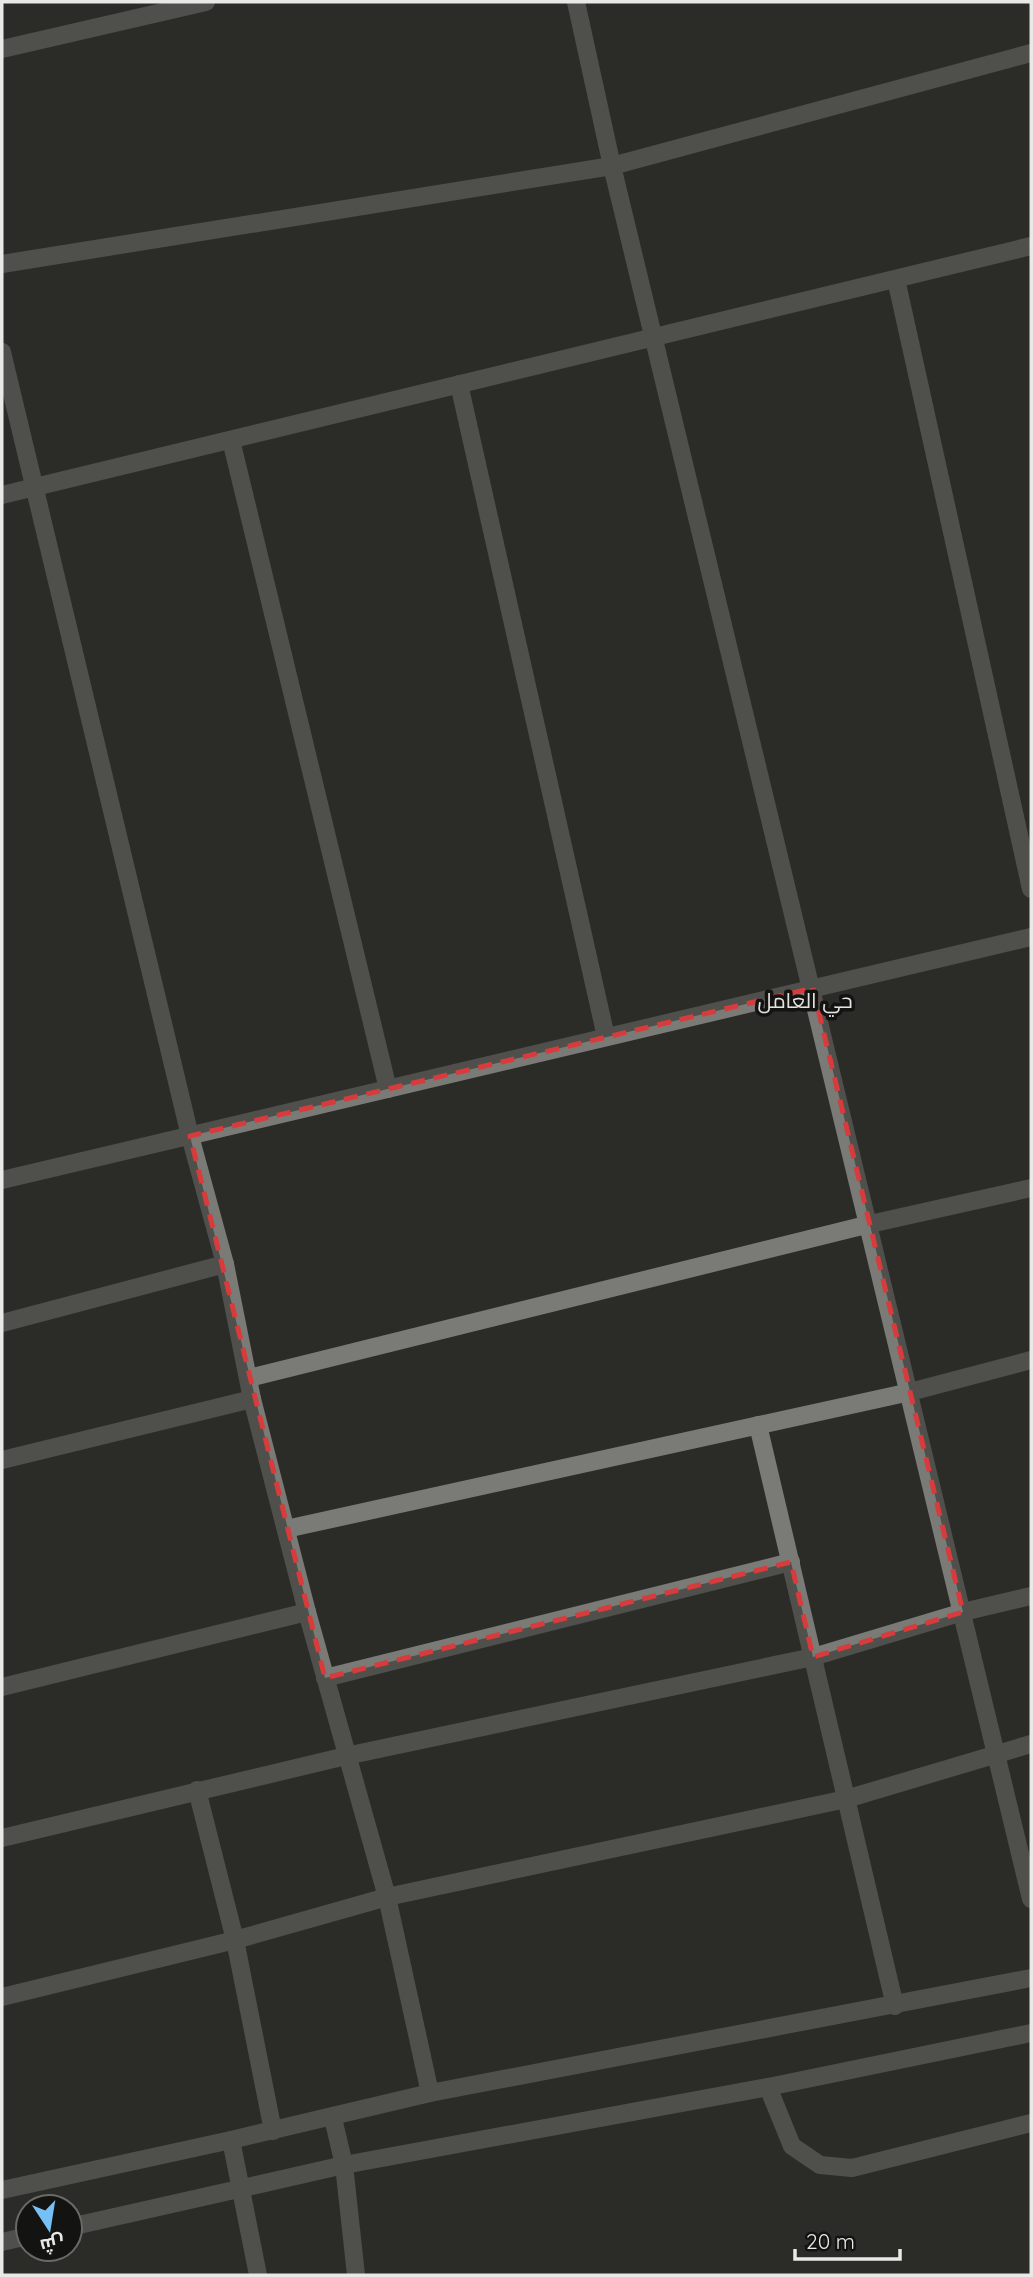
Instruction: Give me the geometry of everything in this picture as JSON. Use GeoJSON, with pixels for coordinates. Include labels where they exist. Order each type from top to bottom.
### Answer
{"type":"FeatureCollection","features":[{"type":"Feature","properties":{"kind":"street"},"geometry":{"type":"LineString","coordinates":[[2,49],[206,2]]}},
{"type":"Feature","properties":{"kind":"street"},"geometry":{"type":"LineString","coordinates":[[576,2],[612,166],[813,988],[1031,1899]]}},
{"type":"Feature","properties":{"kind":"street"},"geometry":{"type":"LineString","coordinates":[[2,264],[612,166],[1031,53]]}},
{"type":"Feature","properties":{"kind":"street"},"geometry":{"type":"LineString","coordinates":[[2,495],[1031,246]]}},
{"type":"Feature","properties":{"kind":"street"},"geometry":{"type":"LineString","coordinates":[[896,279],[1031,889]]}},
{"type":"Feature","properties":{"kind":"street"},"geometry":{"type":"LineString","coordinates":[[2,352],[190,1136],[225,1264],[252,1399],[346,1756],[387,1897],[430,2093]]}},
{"type":"Feature","properties":{"kind":"street"},"geometry":{"type":"LineString","coordinates":[[459,384],[606,1038]]}},
{"type":"Feature","properties":{"kind":"street"},"geometry":{"type":"LineString","coordinates":[[231,440],[388,1089]]}},
{"type":"Feature","properties":{"kind":"street"},"geometry":{"type":"LineString","coordinates":[[2,1180],[1031,937]]}},
{"type":"Feature","properties":{"kind":"street"},"geometry":{"type":"LineString","coordinates":[[249,1378],[870,1224],[1031,1188]]}},
{"type":"Feature","properties":{"kind":"street"},"geometry":{"type":"LineString","coordinates":[[2,1323],[225,1264]]}},
{"type":"Feature","properties":{"kind":"street"},"geometry":{"type":"LineString","coordinates":[[286,1528],[910,1392],[1031,1360]]}},
{"type":"Feature","properties":{"kind":"street"},"geometry":{"type":"LineString","coordinates":[[2,1460],[252,1399]]}},
{"type":"Feature","properties":{"kind":"street"},"geometry":{"type":"LineString","coordinates":[[758,1425],[895,2006]]}},
{"type":"Feature","properties":{"kind":"street"},"geometry":{"type":"LineString","coordinates":[[325,1678],[791,1562]]}},
{"type":"Feature","properties":{"kind":"street"},"geometry":{"type":"LineString","coordinates":[[2,1838],[346,1756],[813,1657],[963,1612],[1031,1595]]}},
{"type":"Feature","properties":{"kind":"street"},"geometry":{"type":"LineString","coordinates":[[2,1687],[307,1612]]}},
{"type":"Feature","properties":{"kind":"street"},"geometry":{"type":"LineString","coordinates":[[2,1997],[235,1940],[387,1897],[846,1799],[1031,1744]]}},
{"type":"Feature","properties":{"kind":"street"},"geometry":{"type":"LineString","coordinates":[[197,1790],[235,1940],[273,2131]]}},
{"type":"Feature","properties":{"kind":"street"},"geometry":{"type":"LineString","coordinates":[[2,2190],[333,2118],[430,2093],[1031,1978]]}},
{"type":"Feature","properties":{"kind":"street"},"geometry":{"type":"LineString","coordinates":[[84,2224],[344,2165],[768,2087],[1031,2033]]}},
{"type":"Feature","properties":{"kind":"street"},"geometry":{"type":"LineString","coordinates":[[768,2087],[792,2146],[820,2165],[852,2168],[1031,2123]]}},
{"type":"Feature","properties":{"kind":"street"},"geometry":{"type":"LineString","coordinates":[[333,2118],[344,2165],[356,2275]]}},
{"type":"Feature","properties":{"kind":"street"},"geometry":{"type":"LineString","coordinates":[[231,2140],[243,2188],[258,2275]]}},
{"type":"Feature","properties":{"kind":"highlighted area"},"geometry":{"type":"Polygon","coordinates":[[[813,988],[963,1612],[813,1657],[791,1562],[325,1678],[190,1136],[813,988]]]}},
{"type":"Feature","properties":{"kind":"district","name":"حي العامل"},"geometry":{"type":"Point","coordinates":[805,1000]}}]}
